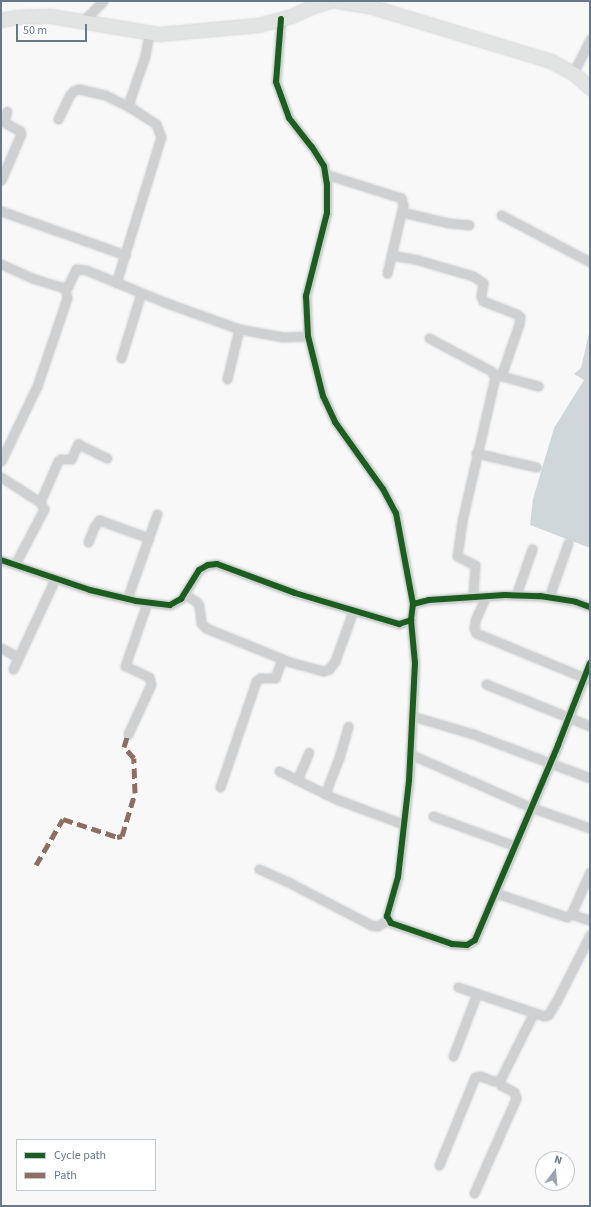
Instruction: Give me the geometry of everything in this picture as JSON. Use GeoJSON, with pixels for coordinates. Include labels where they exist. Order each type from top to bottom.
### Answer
{"type":"FeatureCollection","features":[{"type":"Feature","properties":{"kind":"main road"},"geometry":{"type":"LineString","coordinates":[[337,1],[369,6],[446,28],[551,61],[573,73],[590,88]]}},
{"type":"Feature","properties":{"kind":"main road"},"geometry":{"type":"LineString","coordinates":[[1,20],[16,17],[51,16],[158,34],[258,25],[281,19],[325,2]]}},
{"type":"Feature","properties":{"kind":"street"},"geometry":{"type":"LineString","coordinates":[[82,22],[103,1]]}},
{"type":"Feature","properties":{"kind":"street"},"geometry":{"type":"LineString","coordinates":[[281,19],[276,82],[289,118],[312,147],[324,166],[325,174],[327,213],[306,296],[308,336],[323,396],[335,422],[383,489],[396,513],[413,604],[411,620],[415,663],[409,781],[398,877],[387,916],[391,923],[425,936],[452,944],[467,945],[475,940],[496,893],[530,806],[568,718],[587,679],[590,663]]}},
{"type":"Feature","properties":{"kind":"street"},"geometry":{"type":"LineString","coordinates":[[130,107],[130,100],[145,56],[149,33]]}},
{"type":"Feature","properties":{"kind":"street"},"geometry":{"type":"LineString","coordinates":[[573,73],[590,38]]}},
{"type":"Feature","properties":{"kind":"street"},"geometry":{"type":"LineString","coordinates":[[58,120],[69,96],[73,91],[79,89],[105,95],[130,107],[156,124],[161,137],[116,283]]}},
{"type":"Feature","properties":{"kind":"street"},"geometry":{"type":"LineString","coordinates":[[1,180],[21,134],[20,131],[4,122],[7,111]]}},
{"type":"Feature","properties":{"kind":"street"},"geometry":{"type":"LineString","coordinates":[[325,174],[402,198],[402,212],[387,274]]}},
{"type":"Feature","properties":{"kind":"street"},"geometry":{"type":"LineString","coordinates":[[1,211],[125,254]]}},
{"type":"Feature","properties":{"kind":"street"},"geometry":{"type":"LineString","coordinates":[[402,212],[448,223],[469,225]]}},
{"type":"Feature","properties":{"kind":"street"},"geometry":{"type":"LineString","coordinates":[[501,215],[590,262]]}},
{"type":"Feature","properties":{"kind":"street"},"geometry":{"type":"LineString","coordinates":[[391,254],[418,260],[473,276],[483,283],[481,296],[483,301],[517,314],[520,317],[519,324],[494,381],[476,453],[462,521],[457,556],[475,565],[473,597]]}},
{"type":"Feature","properties":{"kind":"street"},"geometry":{"type":"LineString","coordinates":[[1,264],[35,279],[66,288]]}},
{"type":"Feature","properties":{"kind":"street"},"geometry":{"type":"LineString","coordinates":[[1,461],[23,419],[37,386],[67,298],[66,288],[74,271],[80,269],[239,329],[283,337],[308,336]]}},
{"type":"Feature","properties":{"kind":"street"},"geometry":{"type":"LineString","coordinates":[[121,358],[141,293]]}},
{"type":"Feature","properties":{"kind":"street"},"geometry":{"type":"LineString","coordinates":[[227,379],[239,329]]}},
{"type":"Feature","properties":{"kind":"street"},"geometry":{"type":"LineString","coordinates":[[429,338],[498,374],[538,386]]}},
{"type":"Feature","properties":{"kind":"street"},"geometry":{"type":"LineString","coordinates":[[40,502],[58,461],[61,459],[70,458],[78,444],[107,458]]}},
{"type":"Feature","properties":{"kind":"street"},"geometry":{"type":"LineString","coordinates":[[476,453],[536,467]]}},
{"type":"Feature","properties":{"kind":"street"},"geometry":{"type":"LineString","coordinates":[[1,477],[40,502],[43,506],[43,514],[15,564]]}},
{"type":"Feature","properties":{"kind":"street"},"geometry":{"type":"LineString","coordinates":[[127,599],[157,514]]}},
{"type":"Feature","properties":{"kind":"street"},"geometry":{"type":"LineString","coordinates":[[88,542],[98,520],[148,538]]}},
{"type":"Feature","properties":{"kind":"street"},"geometry":{"type":"LineString","coordinates":[[549,597],[568,543]]}},
{"type":"Feature","properties":{"kind":"street"},"geometry":{"type":"LineString","coordinates":[[516,595],[532,549]]}},
{"type":"Feature","properties":{"kind":"street"},"geometry":{"type":"LineString","coordinates":[[1,560],[90,590],[147,603],[170,605],[181,599],[199,570],[208,565],[217,564],[295,593],[353,611],[399,624],[411,620]]}},
{"type":"Feature","properties":{"kind":"street"},"geometry":{"type":"LineString","coordinates":[[13,669],[55,579]]}},
{"type":"Feature","properties":{"kind":"street"},"geometry":{"type":"LineString","coordinates":[[184,594],[197,602],[199,606],[201,623],[206,628],[282,659],[323,671],[329,669],[335,661],[353,611]]}},
{"type":"Feature","properties":{"kind":"street"},"geometry":{"type":"LineString","coordinates":[[413,604],[429,600],[516,595],[549,597],[576,602],[590,607]]}},
{"type":"Feature","properties":{"kind":"street"},"geometry":{"type":"LineString","coordinates":[[486,596],[475,621],[474,628],[476,633],[587,679]]}},
{"type":"Feature","properties":{"kind":"street"},"geometry":{"type":"LineString","coordinates":[[128,734],[151,684],[149,677],[125,666],[147,603]]}},
{"type":"Feature","properties":{"kind":"street"},"geometry":{"type":"LineString","coordinates":[[1,648],[18,657]]}},
{"type":"Feature","properties":{"kind":"street"},"geometry":{"type":"LineString","coordinates":[[220,786],[256,681],[260,678],[275,678],[282,659]]}},
{"type":"Feature","properties":{"kind":"street"},"geometry":{"type":"LineString","coordinates":[[486,684],[590,726]]}},
{"type":"Feature","properties":{"kind":"street"},"geometry":{"type":"LineString","coordinates":[[412,716],[473,734],[590,778]]}},
{"type":"Feature","properties":{"kind":"street"},"geometry":{"type":"LineString","coordinates":[[325,794],[339,758],[348,726]]}},
{"type":"Feature","properties":{"kind":"street"},"geometry":{"type":"LineString","coordinates":[[297,780],[309,752]]}},
{"type":"Feature","properties":{"kind":"street"},"geometry":{"type":"LineString","coordinates":[[410,754],[530,806],[590,828]]}},
{"type":"Feature","properties":{"kind":"street"},"geometry":{"type":"LineString","coordinates":[[279,771],[325,794],[374,814],[404,824]]}},
{"type":"Feature","properties":{"kind":"street"},"geometry":{"type":"LineString","coordinates":[[433,816],[514,846]]}},
{"type":"Feature","properties":{"kind":"street"},"geometry":{"type":"LineString","coordinates":[[259,869],[292,884],[371,925],[377,926],[388,920]]}},
{"type":"Feature","properties":{"kind":"street"},"geometry":{"type":"LineString","coordinates":[[496,893],[565,917],[571,914],[590,872]]}},
{"type":"Feature","properties":{"kind":"street"},"geometry":{"type":"LineString","coordinates":[[571,914],[590,920]]}},
{"type":"Feature","properties":{"kind":"street"},"geometry":{"type":"LineString","coordinates":[[458,987],[533,1014],[544,1016],[548,1015],[572,972],[590,935]]}},
{"type":"Feature","properties":{"kind":"street"},"geometry":{"type":"LineString","coordinates":[[453,1056],[477,994]]}},
{"type":"Feature","properties":{"kind":"street"},"geometry":{"type":"LineString","coordinates":[[474,1193],[516,1098],[514,1092],[501,1085],[500,1080],[533,1014]]}},
{"type":"Feature","properties":{"kind":"street"},"geometry":{"type":"LineString","coordinates":[[439,1165],[474,1077],[480,1076],[494,1081],[500,1080]]}},
{"type":"Feature","properties":{"kind":"shaded area"},"geometry":{"type":"Polygon","coordinates":[[[590,329],[590,548],[530,525],[533,499],[554,428],[584,380],[574,374],[581,368],[590,329]]]}},
{"type":"Feature","properties":{"kind":"marked path"},"geometry":{"type":"LineString","coordinates":[[36,865],[63,819],[117,837],[122,836],[135,793],[134,758],[124,747],[128,734]]}},
{"type":"Feature","properties":{"kind":"cycle path"},"geometry":{"type":"LineString","coordinates":[[281,19],[276,82],[289,118],[312,147],[324,166],[327,184],[327,213],[306,296],[308,336],[323,396],[335,422],[383,489],[396,513],[413,604]]}},
{"type":"Feature","properties":{"kind":"cycle path"},"geometry":{"type":"LineString","coordinates":[[1,560],[90,590],[136,601],[170,605],[181,599],[199,570],[208,565],[217,564],[295,593],[399,624],[411,620],[413,604],[429,600],[505,595],[540,596],[576,602],[590,607]]}},
{"type":"Feature","properties":{"kind":"cycle path"},"geometry":{"type":"LineString","coordinates":[[411,620],[415,663],[409,781],[398,877],[387,916],[391,923],[452,944],[467,945],[475,940],[558,745],[590,663]]}}]}
